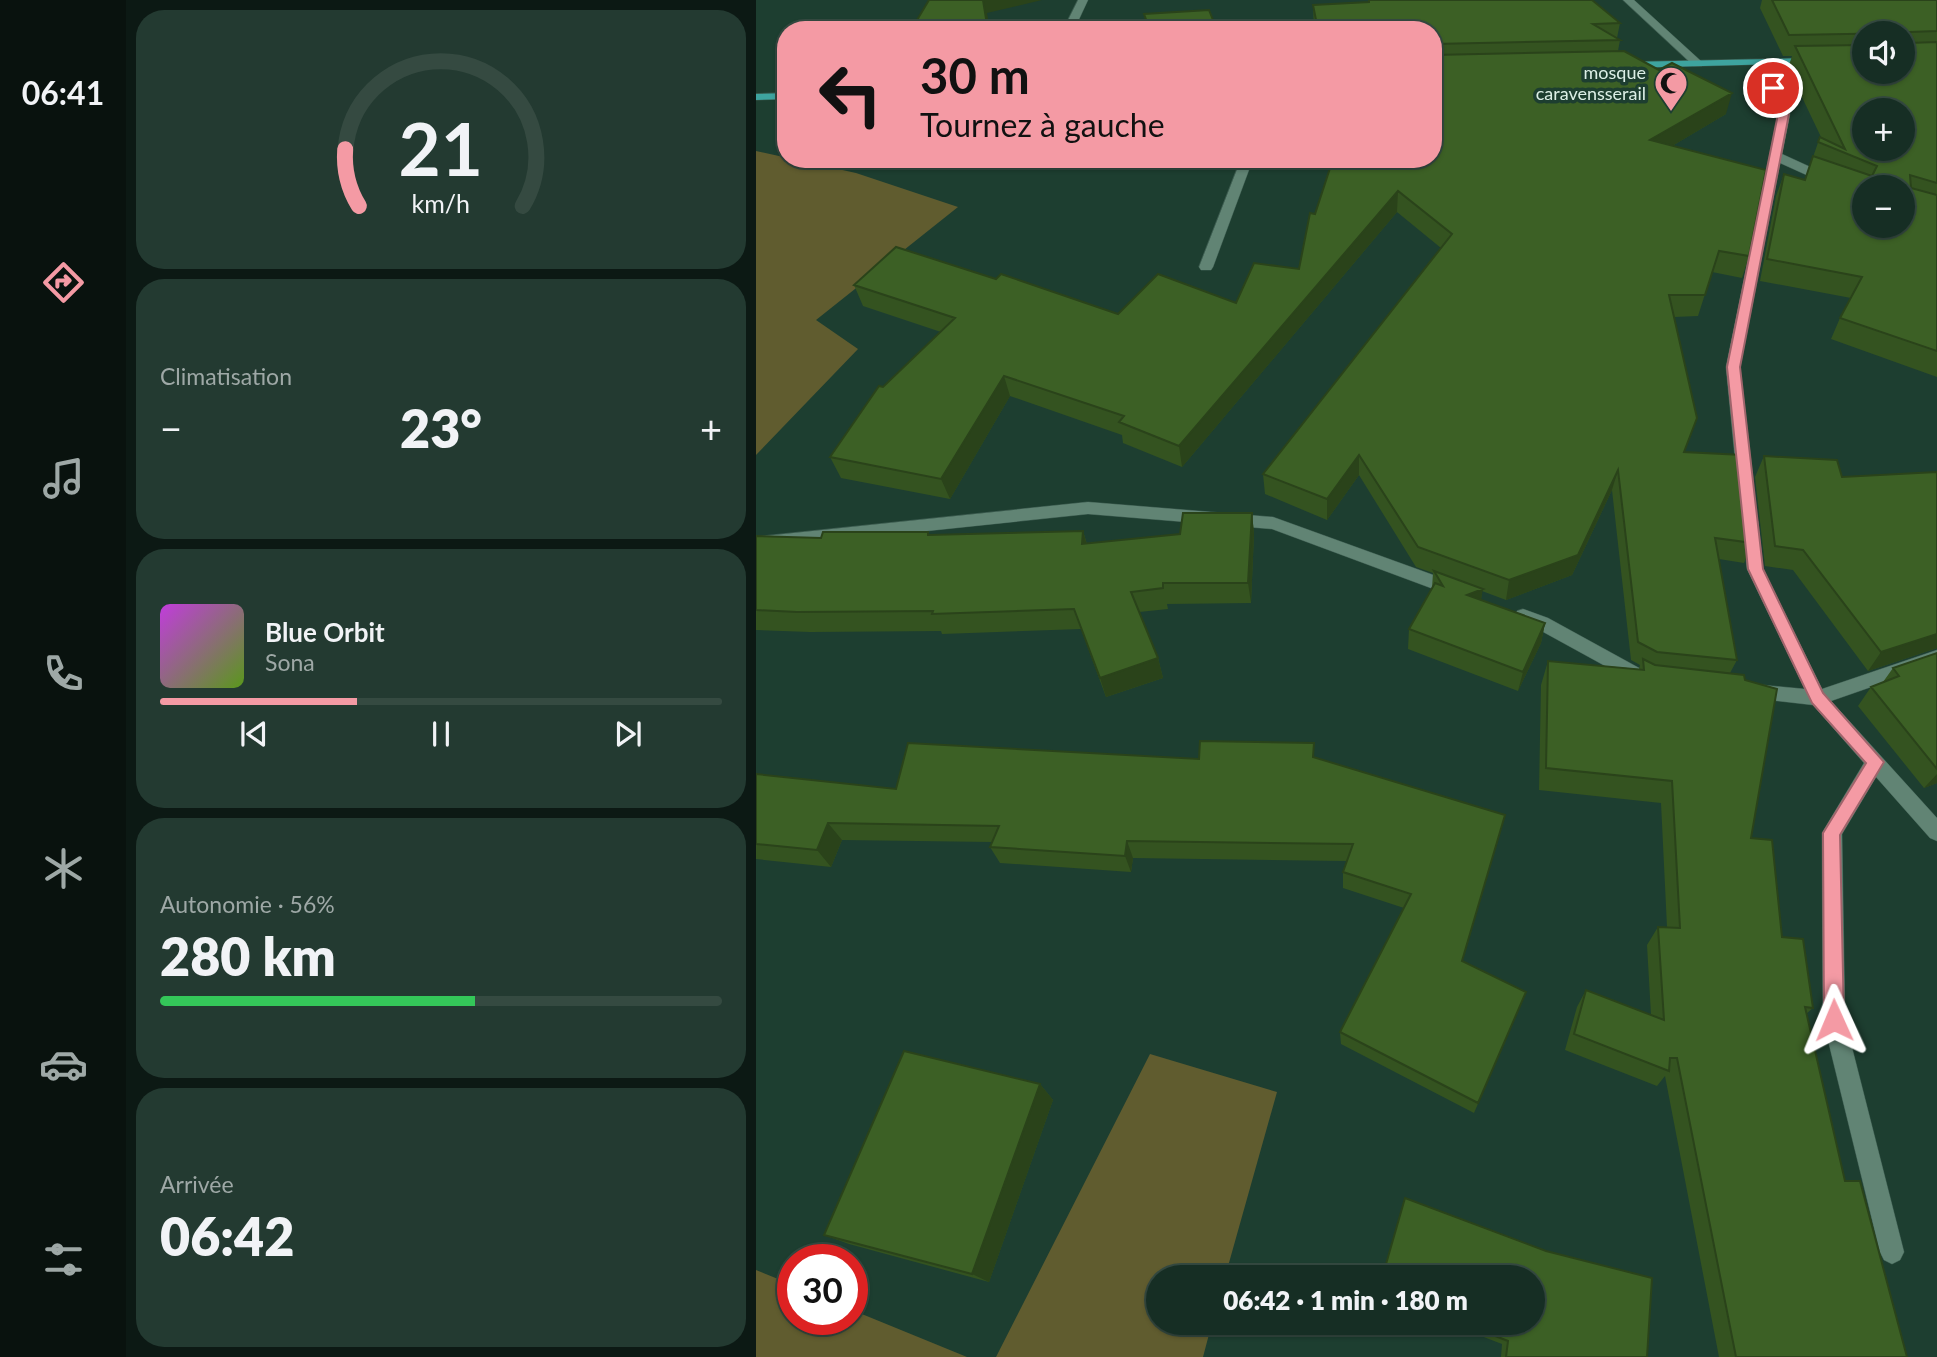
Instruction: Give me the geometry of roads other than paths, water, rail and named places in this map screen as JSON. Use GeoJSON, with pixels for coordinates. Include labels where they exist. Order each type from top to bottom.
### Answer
{"type":"FeatureCollection","features":[{"type":"Feature","properties":{"kind":"main road"},"geometry":{"type":"LineString","coordinates":[[1615,66],[1826,60]]}},
{"type":"Feature","properties":{"kind":"main road"},"geometry":{"type":"LineString","coordinates":[[756,97],[777,96]]}},
{"type":"Feature","properties":{"kind":"street"},"geometry":{"type":"LineString","coordinates":[[1072,21],[1083,0]]}},
{"type":"Feature","properties":{"kind":"street"},"geometry":{"type":"LineString","coordinates":[[1628,0],[1698,64]]}},
{"type":"Feature","properties":{"kind":"street"},"geometry":{"type":"LineString","coordinates":[[1763,62],[1784,114],[1733,367],[1755,569],[1818,698],[1937,832]]}},
{"type":"Feature","properties":{"kind":"street"},"geometry":{"type":"LineString","coordinates":[[1776,156],[1826,179],[1852,187]]}},
{"type":"Feature","properties":{"kind":"street"},"geometry":{"type":"LineString","coordinates":[[1206,267],[1244,168]]}},
{"type":"Feature","properties":{"kind":"street"},"geometry":{"type":"LineString","coordinates":[[756,543],[1088,508],[1273,523],[1465,594]]}},
{"type":"Feature","properties":{"kind":"street"},"geometry":{"type":"LineString","coordinates":[[1504,608],[1542,623],[1646,680],[1659,682]]}},
{"type":"Feature","properties":{"kind":"street"},"geometry":{"type":"LineString","coordinates":[[1738,690],[1818,698],[1937,657]]}},
{"type":"Feature","properties":{"kind":"street"},"geometry":{"type":"LineString","coordinates":[[1875,762],[1832,833],[1834,1020],[1892,1252]]}},
{"type":"Feature","properties":{"kind":"place","name":"mosque caravensserail"},"geometry":{"type":"Point","coordinates":[1671,113]}}]}
